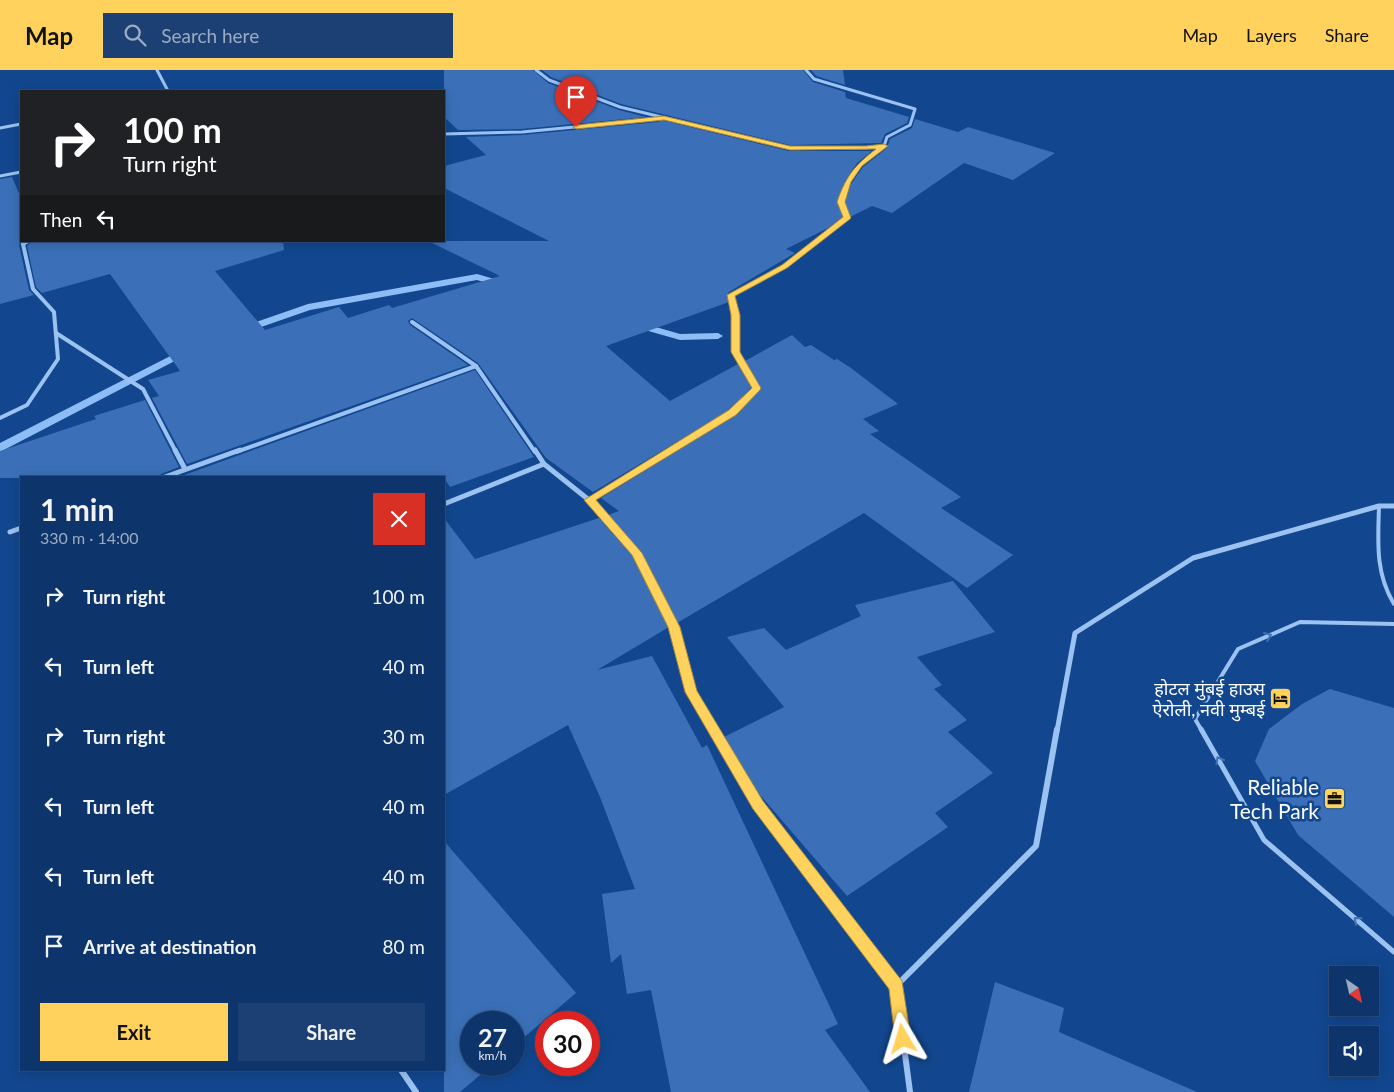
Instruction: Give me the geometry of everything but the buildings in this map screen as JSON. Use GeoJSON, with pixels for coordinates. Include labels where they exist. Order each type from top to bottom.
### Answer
{"type":"FeatureCollection","features":[{"type":"Feature","properties":{"kind":"street"},"geometry":{"type":"LineString","coordinates":[[157,70],[167,90]]}},
{"type":"Feature","properties":{"kind":"street"},"geometry":{"type":"LineString","coordinates":[[536,70],[548,80],[620,107],[790,148],[866,148],[884,146]]}},
{"type":"Feature","properties":{"kind":"street"},"geometry":{"type":"LineString","coordinates":[[589,500],[732,412],[757,388],[735,352],[736,315],[731,295],[784,266],[847,218],[841,202],[848,182],[860,165],[884,146],[887,137],[910,125],[915,110],[814,79],[806,70]]}},
{"type":"Feature","properties":{"kind":"street"},"geometry":{"type":"LineString","coordinates":[[445,134],[522,132],[664,118]]}},
{"type":"Feature","properties":{"kind":"street"},"geometry":{"type":"LineString","coordinates":[[0,128],[20,124]]}},
{"type":"Feature","properties":{"kind":"street"},"geometry":{"type":"LineString","coordinates":[[0,176],[20,172]]}},
{"type":"Feature","properties":{"kind":"street"},"geometry":{"type":"LineString","coordinates":[[0,418],[27,405],[58,359],[54,312],[33,289],[23,244],[26,242]]}},
{"type":"Feature","properties":{"kind":"street"},"geometry":{"type":"LineString","coordinates":[[412,322],[476,366],[544,464],[589,500],[636,553],[674,627],[691,692],[758,805],[896,986],[910,1092]]}},
{"type":"Feature","properties":{"kind":"street"},"geometry":{"type":"LineString","coordinates":[[56,334],[143,390],[185,469]]}},
{"type":"Feature","properties":{"kind":"street"},"geometry":{"type":"LineString","coordinates":[[167,476],[476,366]]}},
{"type":"Feature","properties":{"kind":"street"},"geometry":{"type":"LineString","coordinates":[[445,504],[544,464]]}},
{"type":"Feature","properties":{"kind":"street"},"geometry":{"type":"LineString","coordinates":[[896,986],[1036,846],[1075,633],[1193,558],[1379,506],[1394,506]]}},
{"type":"Feature","properties":{"kind":"street"},"geometry":{"type":"LineString","coordinates":[[10,532],[20,528]]}},
{"type":"Feature","properties":{"kind":"street"},"geometry":{"type":"LineString","coordinates":[[402,1071],[416,1092]]}},
{"type":"Feature","properties":{"kind":"lane"},"geometry":{"type":"LineString","coordinates":[[1379,506],[1379,573],[1385,592],[1394,604]]}},
{"type":"Feature","properties":{"kind":"lane"},"geometry":{"type":"LineString","coordinates":[[1394,624],[1300,622],[1238,649],[1195,718],[1264,840],[1394,952]]}},
{"type":"Feature","properties":{"kind":"waterway"},"geometry":{"type":"LineString","coordinates":[[243,330],[308,307],[477,277],[504,285]]}},
{"type":"Feature","properties":{"kind":"waterway"},"geometry":{"type":"LineString","coordinates":[[635,324],[680,337],[718,336]]}},
{"type":"Feature","properties":{"kind":"waterway"},"geometry":{"type":"LineString","coordinates":[[0,448],[188,350]]}},
{"type":"Feature","properties":{"kind":"place","name":"होटल मुंबई हाउस ऐरोली, नवी मुम्बई"},"geometry":{"type":"Point","coordinates":[1281,698]}},
{"type":"Feature","properties":{"kind":"place","name":"Reliable Tech Park"},"geometry":{"type":"Point","coordinates":[1335,798]}},
{"type":"Feature","properties":{"kind":"route"},"geometry":{"type":"LineString","coordinates":[[576,127],[664,118],[790,148],[866,148],[884,146],[860,165],[848,182],[841,202],[847,218],[784,266],[731,295],[736,315],[735,352],[757,388],[732,412],[589,500],[636,553],[674,627],[691,692],[758,805],[896,986],[903,1039]]}}]}
